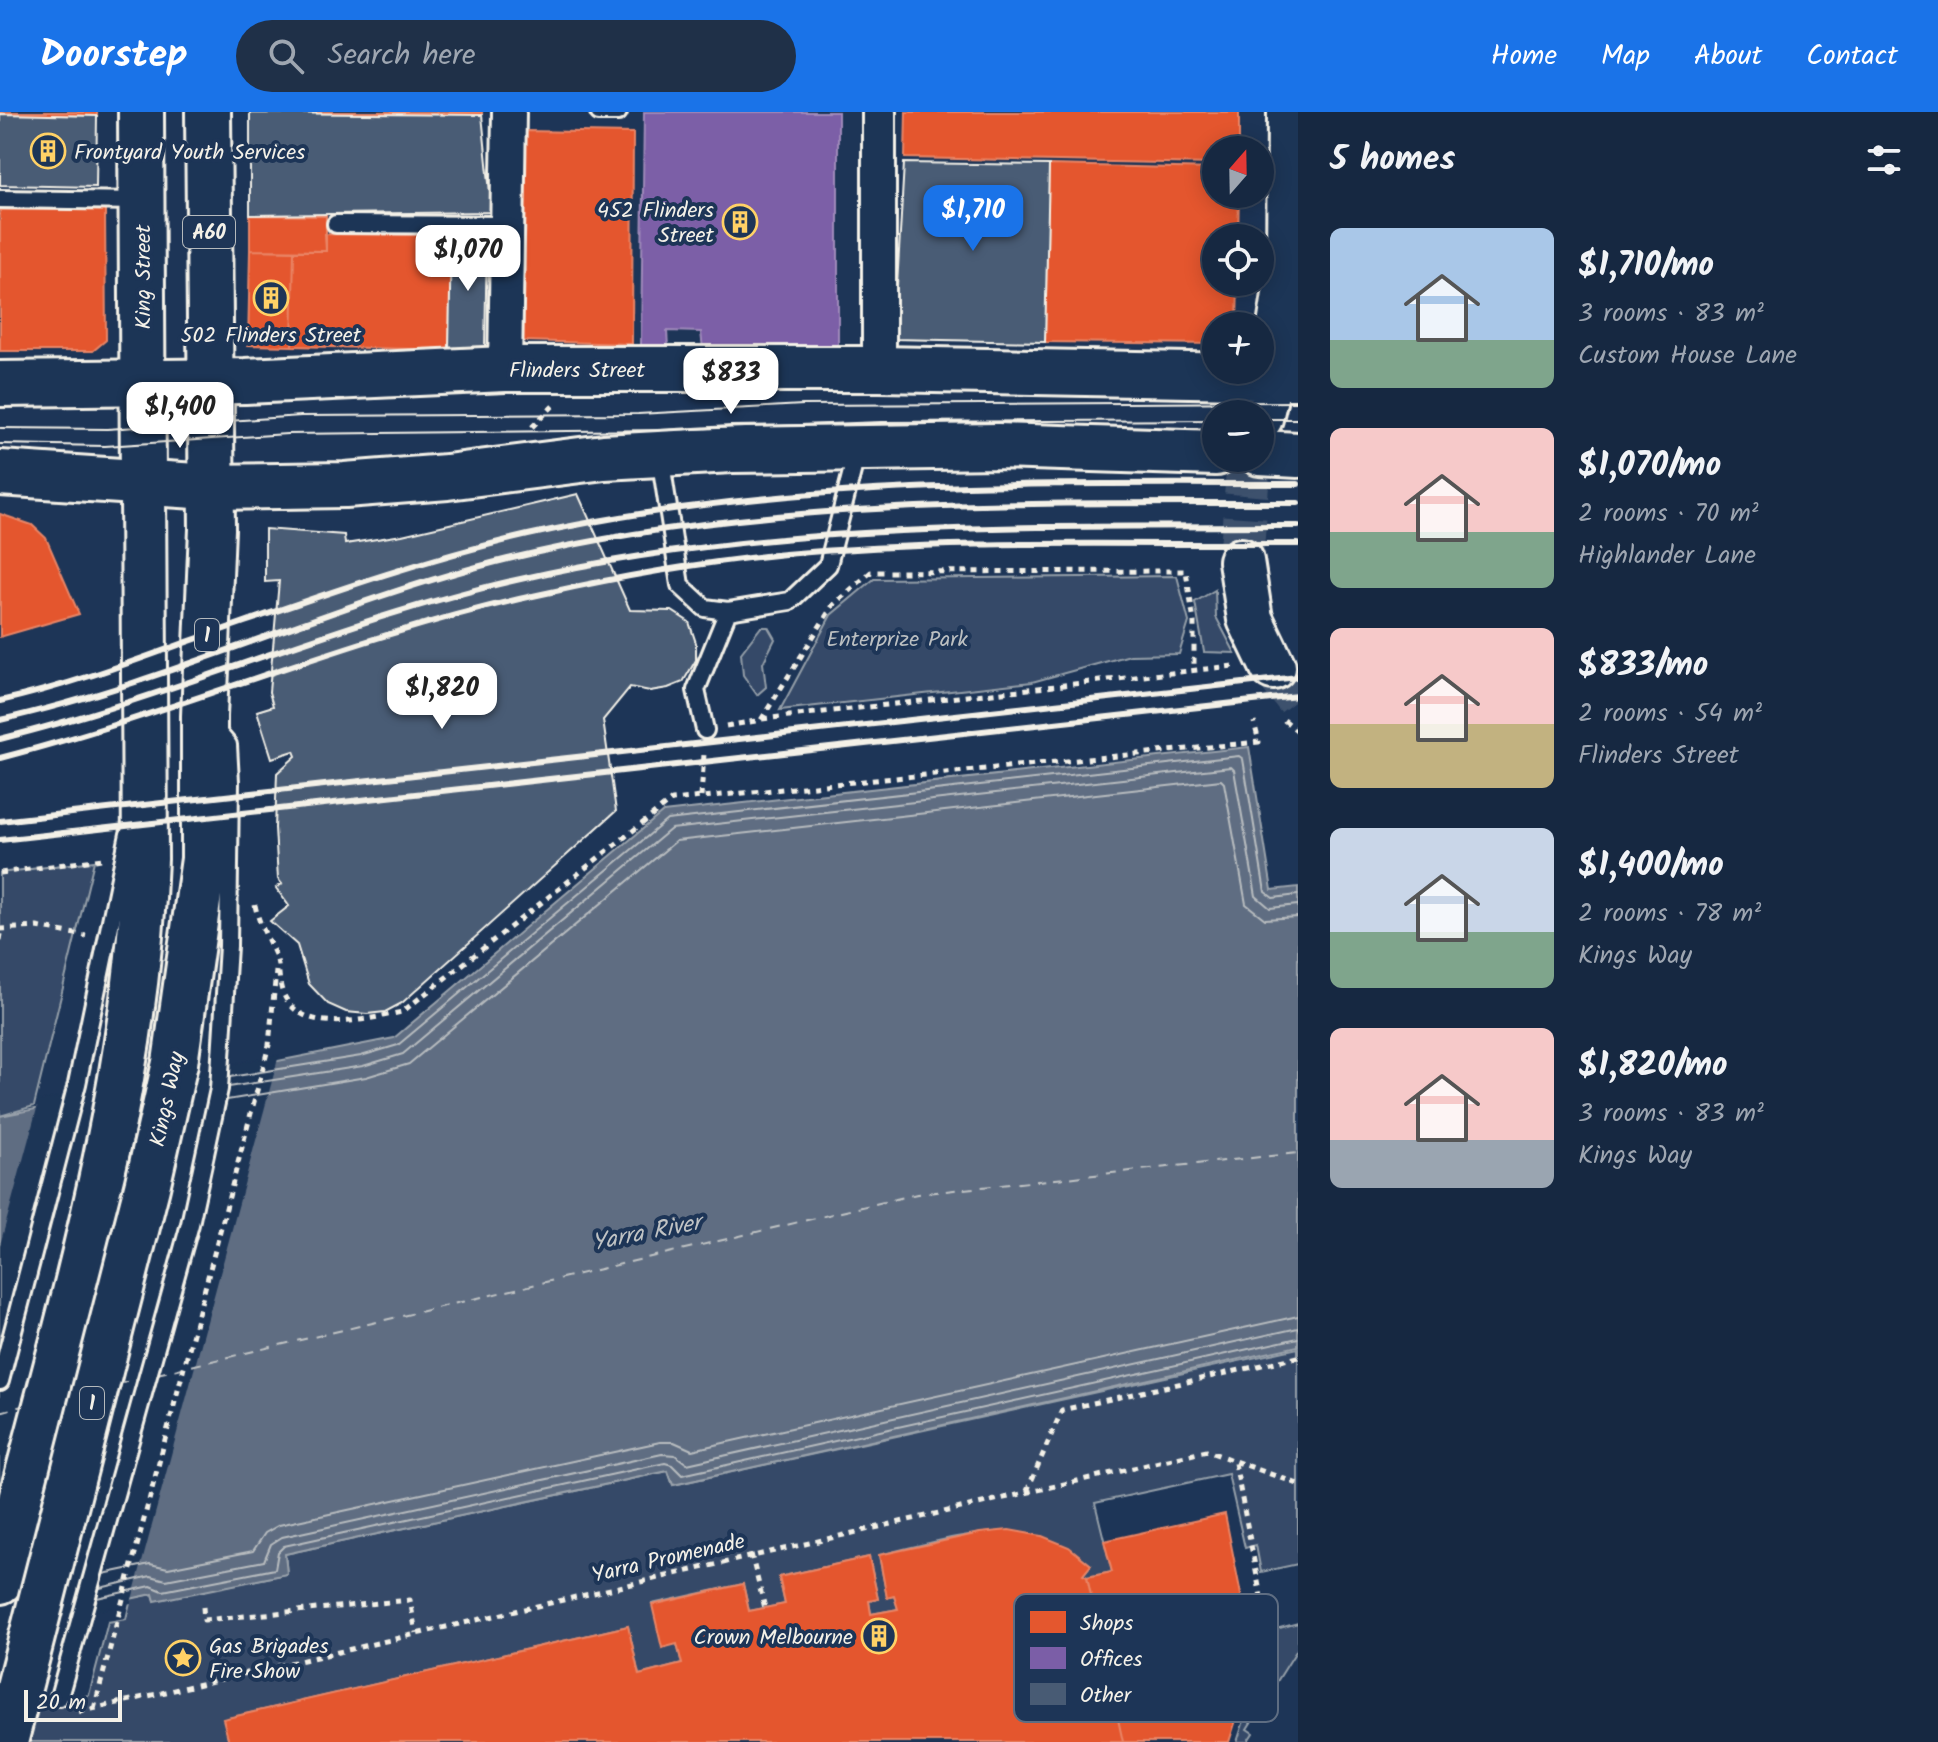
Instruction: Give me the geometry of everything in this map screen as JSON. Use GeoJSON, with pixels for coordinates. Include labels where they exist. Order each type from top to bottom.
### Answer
{"type":"FeatureCollection","features":[{"type":"Feature","properties":{"kind":"main road","name":"King Street"},"geometry":{"type":"LineString","coordinates":[[141,112],[143,462]]}},
{"type":"Feature","properties":{"kind":"main road","name":"A60"},"geometry":{"type":"LineString","coordinates":[[208,112],[210,439]]}},
{"type":"Feature","properties":{"kind":"main road"},"geometry":{"type":"LineString","coordinates":[[1271,400],[1284,377],[1293,140]]}},
{"type":"Feature","properties":{"kind":"main road","name":"Flinders Street"},"geometry":{"type":"LineString","coordinates":[[0,384],[209,382],[505,369],[879,369],[1284,377]]}},
{"type":"Feature","properties":{"kind":"main road","name":"Kings Way"},"geometry":{"type":"LineString","coordinates":[[5,1742],[143,1202],[175,1063],[204,859],[210,439]]}},
{"type":"Feature","properties":{"kind":"main road"},"geometry":{"type":"LineString","coordinates":[[0,473],[143,462],[211,487],[376,484],[659,453],[859,446],[1130,447],[1202,455]]}},
{"type":"Feature","properties":{"kind":"main road"},"geometry":{"type":"LineString","coordinates":[[1274,457],[1298,455]]}},
{"type":"Feature","properties":{"kind":"main road"},"geometry":{"type":"LineString","coordinates":[[126,859],[144,786],[143,462]]}},
{"type":"Feature","properties":{"kind":"main road"},"geometry":{"type":"LineString","coordinates":[[1241,561],[1256,666]]}},
{"type":"Feature","properties":{"kind":"main road","name":"1"},"geometry":{"type":"LineString","coordinates":[[0,1581],[97,1195],[123,1074],[135,982],[126,859]]}},
{"type":"Feature","properties":{"kind":"street"},"geometry":{"type":"LineString","coordinates":[[505,369],[509,112]]}},
{"type":"Feature","properties":{"kind":"street"},"geometry":{"type":"LineString","coordinates":[[879,112],[879,369]]}},
{"type":"Feature","properties":{"kind":"lane"},"geometry":{"type":"LineString","coordinates":[[599,112],[618,112]]}},
{"type":"Feature","properties":{"kind":"lane"},"geometry":{"type":"LineString","coordinates":[[0,199],[142,201]]}},
{"type":"Feature","properties":{"kind":"lane"},"geometry":{"type":"LineString","coordinates":[[336,224],[509,225]]}},
{"type":"Feature","properties":{"kind":"lane"},"geometry":{"type":"LineString","coordinates":[[659,453],[680,585],[705,608],[728,611],[790,601],[828,565],[859,446]]}},
{"type":"Feature","properties":{"kind":"lane"},"geometry":{"type":"LineString","coordinates":[[705,730],[696,690],[728,611]]}},
{"type":"Feature","properties":{"kind":"lane"},"geometry":{"type":"LineString","coordinates":[[59,1697],[190,1224],[214,1118],[222,1052],[228,946],[230,782],[228,745],[204,716]]}},
{"type":"Feature","properties":{"kind":"lane"},"geometry":{"type":"LineString","coordinates":[[0,1381],[77,1084],[121,859],[144,786]]}},
{"type":"Feature","properties":{"kind":"path"},"geometry":{"type":"LineString","coordinates":[[761,720],[833,605],[871,572],[1186,571],[1194,622],[1194,670]]}},
{"type":"Feature","properties":{"kind":"path"},"geometry":{"type":"LineString","coordinates":[[701,797],[705,730],[761,720],[1194,670],[1256,666]]}},
{"type":"Feature","properties":{"kind":"path"},"geometry":{"type":"LineString","coordinates":[[1284,720],[1298,731]]}},
{"type":"Feature","properties":{"kind":"path"},"geometry":{"type":"LineString","coordinates":[[255,891],[260,928],[277,958],[283,993],[294,1008],[319,1021],[355,1021],[402,1012],[672,800],[1259,743],[1254,722]]}},
{"type":"Feature","properties":{"kind":"path"},"geometry":{"type":"LineString","coordinates":[[0,873],[126,859]]}},
{"type":"Feature","properties":{"kind":"path"},"geometry":{"type":"LineString","coordinates":[[0,940],[1,929],[37,927],[86,936]]}},
{"type":"Feature","properties":{"kind":"path"},"geometry":{"type":"LineString","coordinates":[[94,1709],[269,1045],[277,958]]}},
{"type":"Feature","properties":{"kind":"path"},"geometry":{"type":"LineString","coordinates":[[1027,1491],[1062,1410],[1298,1357]]}},
{"type":"Feature","properties":{"kind":"path","name":"Yarra Promenade"},"geometry":{"type":"LineString","coordinates":[[69,1715],[751,1554],[1207,1451],[1298,1484]]}},
{"type":"Feature","properties":{"kind":"path"},"geometry":{"type":"LineString","coordinates":[[1235,1462],[1260,1594]]}},
{"type":"Feature","properties":{"kind":"path"},"geometry":{"type":"LineString","coordinates":[[751,1554],[765,1608]]}},
{"type":"Feature","properties":{"kind":"path"},"geometry":{"type":"LineString","coordinates":[[203,1607],[204,1620],[410,1600],[416,1633]]}},
{"type":"Feature","properties":{"kind":"green space","name":"Enterprize Park"},"geometry":{"type":"Polygon","coordinates":[[[1177,576],[1189,622],[1179,654],[1130,655],[1032,682],[780,710],[831,615],[874,579],[1177,576]]]}},
{"type":"Feature","properties":{"kind":"green space"},"geometry":{"type":"Polygon","coordinates":[[[1215,590],[1216,617],[1235,653],[1204,652],[1195,602],[1215,590]]]}},
{"type":"Feature","properties":{"kind":"green space"},"geometry":{"type":"Polygon","coordinates":[[[761,627],[768,627],[775,639],[763,663],[766,687],[757,695],[743,675],[741,653],[761,627]]]}},
{"type":"Feature","properties":{"kind":"green space"},"geometry":{"type":"Polygon","coordinates":[[[94,861],[34,1106],[0,1116],[0,873],[94,861]]]}},
{"type":"Feature","properties":{"kind":"green space"},"geometry":{"type":"Polygon","coordinates":[[[1298,1348],[1298,1564],[1261,1572],[1256,1545],[1245,1548],[1228,1474],[1095,1503],[1112,1572],[1087,1577],[1083,1575],[1091,1565],[1066,1548],[1041,1537],[1015,1533],[962,1536],[879,1555],[887,1597],[894,1596],[898,1609],[871,1614],[869,1601],[878,1599],[869,1557],[779,1577],[785,1604],[749,1611],[743,1584],[652,1604],[677,1644],[682,1664],[639,1675],[628,1626],[224,1719],[229,1742],[0,1742],[0,1715],[89,1695],[108,1622],[126,1619],[131,1598],[153,1594],[155,1600],[287,1574],[285,1554],[668,1471],[673,1485],[1298,1348]]]}},
{"type":"Feature","properties":{"kind":"green space"},"geometry":{"type":"Polygon","coordinates":[[[1298,1623],[1298,1648],[1278,1680],[1278,1628],[1298,1623]]]}},
{"type":"Feature","properties":{"kind":"green space"},"geometry":{"type":"Polygon","coordinates":[[[1244,1722],[1251,1722],[1247,1729],[1253,1733],[1247,1742],[1237,1742],[1244,1722]]]}},
{"type":"Feature","properties":{"kind":"water","name":"Yarra River"},"geometry":{"type":"Polygon","coordinates":[[[1249,747],[1272,890],[1298,887],[1298,1346],[673,1485],[668,1471],[285,1554],[287,1574],[155,1601],[153,1594],[0,1627],[0,1116],[394,1038],[663,812],[1249,747]]]}},
{"type":"Feature","properties":{"kind":"pier"},"geometry":{"type":"Polygon","coordinates":[[[279,1055],[131,1603],[0,1631],[0,1245],[39,1101],[279,1055]]]}},
{"type":"Feature","properties":{"kind":"building: Shops"},"geometry":{"type":"Polygon","coordinates":[[[97,112],[97,116],[0,114],[97,112]]]}},
{"type":"Feature","properties":{"kind":"building: Shops"},"geometry":{"type":"Polygon","coordinates":[[[250,112],[482,112],[482,115],[250,113],[250,112]]]}},
{"type":"Feature","properties":{"kind":"building: Shops"},"geometry":{"type":"Polygon","coordinates":[[[906,112],[1239,112],[1239,136],[1202,136],[1202,164],[905,158],[906,112]]]}},
{"type":"Feature","properties":{"kind":"building: Shops"},"geometry":{"type":"Polygon","coordinates":[[[526,131],[633,133],[632,344],[522,341],[526,131]]]}},
{"type":"Feature","properties":{"kind":"building: Shops"},"geometry":{"type":"Polygon","coordinates":[[[1049,165],[1202,169],[1202,208],[1239,208],[1238,224],[1202,224],[1202,296],[1238,296],[1237,312],[1202,312],[1202,344],[1045,342],[1049,165]]]}},
{"type":"Feature","properties":{"kind":"building: Shops"},"geometry":{"type":"Polygon","coordinates":[[[0,210],[105,210],[106,340],[93,351],[0,351],[0,210]]]}},
{"type":"Feature","properties":{"kind":"building: Shops"},"geometry":{"type":"Polygon","coordinates":[[[250,215],[326,216],[326,251],[250,250],[250,215]]]}},
{"type":"Feature","properties":{"kind":"building: Shops"},"geometry":{"type":"Polygon","coordinates":[[[325,234],[451,235],[449,350],[292,346],[294,251],[326,251],[325,234]]]}},
{"type":"Feature","properties":{"kind":"building: Shops","name":"502 Flinders Street"},"geometry":{"type":"Polygon","coordinates":[[[250,250],[294,251],[292,346],[248,345],[250,250]]]}},
{"type":"Feature","properties":{"kind":"building: Shops"},"geometry":{"type":"Polygon","coordinates":[[[0,514],[32,525],[46,538],[79,614],[0,637],[0,514]]]}},
{"type":"Feature","properties":{"kind":"building: Shops"},"geometry":{"type":"Polygon","coordinates":[[[1225,1514],[1241,1594],[1091,1594],[1087,1577],[1112,1572],[1104,1541],[1225,1514]]]}},
{"type":"Feature","properties":{"kind":"building: Shops","name":"Crown Melbourne"},"geometry":{"type":"Polygon","coordinates":[[[1009,1530],[1042,1536],[1069,1547],[1091,1565],[1083,1575],[1087,1577],[1091,1594],[1014,1594],[1014,1722],[1119,1722],[1123,1742],[229,1742],[223,1719],[628,1626],[639,1675],[682,1664],[677,1644],[662,1648],[652,1605],[743,1584],[749,1611],[785,1604],[779,1577],[869,1557],[878,1599],[869,1601],[871,1614],[898,1609],[894,1596],[887,1598],[879,1555],[980,1533],[1009,1530]]]}},
{"type":"Feature","properties":{"kind":"building: Shops"},"geometry":{"type":"Polygon","coordinates":[[[1119,1722],[1235,1722],[1229,1742],[1123,1742],[1119,1722]]]}},
{"type":"Feature","properties":{"kind":"building: Offices","name":"452 Flinders Street"},"geometry":{"type":"Polygon","coordinates":[[[644,112],[838,112],[838,349],[703,349],[701,332],[667,331],[668,347],[641,347],[644,112]]]}},
{"type":"Feature","properties":{"kind":"building: Other"},"geometry":{"type":"Polygon","coordinates":[[[250,113],[482,115],[492,212],[250,215],[250,113]]]}},
{"type":"Feature","properties":{"kind":"building: Other","name":"Frontyard Youth Services"},"geometry":{"type":"Polygon","coordinates":[[[0,114],[97,116],[96,187],[0,185],[0,114]]]}},
{"type":"Feature","properties":{"kind":"building: Other"},"geometry":{"type":"Polygon","coordinates":[[[904,163],[1049,165],[1045,342],[894,339],[904,163]]]}},
{"type":"Feature","properties":{"kind":"building: Other"},"geometry":{"type":"Polygon","coordinates":[[[451,235],[487,238],[485,348],[449,350],[451,235]]]}},
{"type":"Feature","properties":{"kind":"building: Other"},"geometry":{"type":"Polygon","coordinates":[[[578,494],[630,610],[672,611],[689,622],[696,643],[696,660],[683,682],[650,691],[630,687],[603,720],[616,811],[402,1003],[385,1012],[367,1014],[346,1012],[328,1004],[309,984],[297,945],[270,921],[289,906],[276,888],[282,884],[278,879],[275,828],[277,773],[296,756],[294,751],[272,758],[257,711],[273,706],[269,692],[279,581],[265,582],[265,529],[344,535],[345,544],[402,535],[578,494]]]}},
{"type":"Feature","properties":{"kind":"ferry route"},"geometry":{"type":"LineString","coordinates":[[157,1374],[917,1194],[1298,1153]]}},
{"type":"Feature","properties":{"kind":"ferry route"},"geometry":{"type":"LineString","coordinates":[[118,1384],[139,1379]]}},
{"type":"Feature","properties":{"kind":"ferry route"},"geometry":{"type":"LineString","coordinates":[[0,1412],[22,1406]]}},
{"type":"Feature","properties":{"kind":"tunnel"},"geometry":{"type":"LineString","coordinates":[[1241,561],[1248,472]]}},
{"type":"Feature","properties":{"kind":"tunnel"},"geometry":{"type":"LineString","coordinates":[[1273,667],[1298,699]]}},
{"type":"Feature","properties":{"kind":"tram line"},"geometry":{"type":"LineString","coordinates":[[0,428],[107,429],[301,416],[638,414],[803,405],[1298,402]]}},
{"type":"Feature","properties":{"kind":"tram line"},"geometry":{"type":"LineString","coordinates":[[1274,419],[1298,419]]}},
{"type":"Feature","properties":{"kind":"tram line"},"geometry":{"type":"LineString","coordinates":[[0,444],[105,446],[287,434],[662,430],[882,422],[1202,420]]}},
{"type":"Feature","properties":{"kind":"railway"},"geometry":{"type":"LineString","coordinates":[[0,701],[93,675],[440,558],[528,535],[623,516],[719,503],[912,488],[1298,484]]}},
{"type":"Feature","properties":{"kind":"railway"},"geometry":{"type":"LineString","coordinates":[[0,720],[128,684],[444,576],[606,539],[704,524],[901,508],[1099,503],[1298,503]]}},
{"type":"Feature","properties":{"kind":"railway"},"geometry":{"type":"LineString","coordinates":[[0,739],[130,702],[450,597],[613,560],[711,546],[905,531],[1101,526],[1298,526]]}},
{"type":"Feature","properties":{"kind":"railway"},"geometry":{"type":"LineString","coordinates":[[0,758],[136,718],[405,629],[542,594],[663,570],[785,554],[913,546],[1298,544]]}},
{"type":"Feature","properties":{"kind":"railway"},"geometry":{"type":"LineString","coordinates":[[0,821],[1298,677]]}},
{"type":"Feature","properties":{"kind":"railway"},"geometry":{"type":"LineString","coordinates":[[0,840],[1298,696]]}},
{"type":"Feature","properties":{"kind":"place","name":"Frontyard Youth Services"},"geometry":{"type":"Point","coordinates":[48,151]}},
{"type":"Feature","properties":{"kind":"place","name":"452 Flinders Street"},"geometry":{"type":"Point","coordinates":[740,222]}},
{"type":"Feature","properties":{"kind":"place","name":"502 Flinders Street"},"geometry":{"type":"Point","coordinates":[271,298]}},
{"type":"Feature","properties":{"kind":"place","name":"Crown Melbourne"},"geometry":{"type":"Point","coordinates":[879,1636]}},
{"type":"Feature","properties":{"kind":"place","name":"Gas Brigades Fire Show"},"geometry":{"type":"Point","coordinates":[183,1658]}}]}
